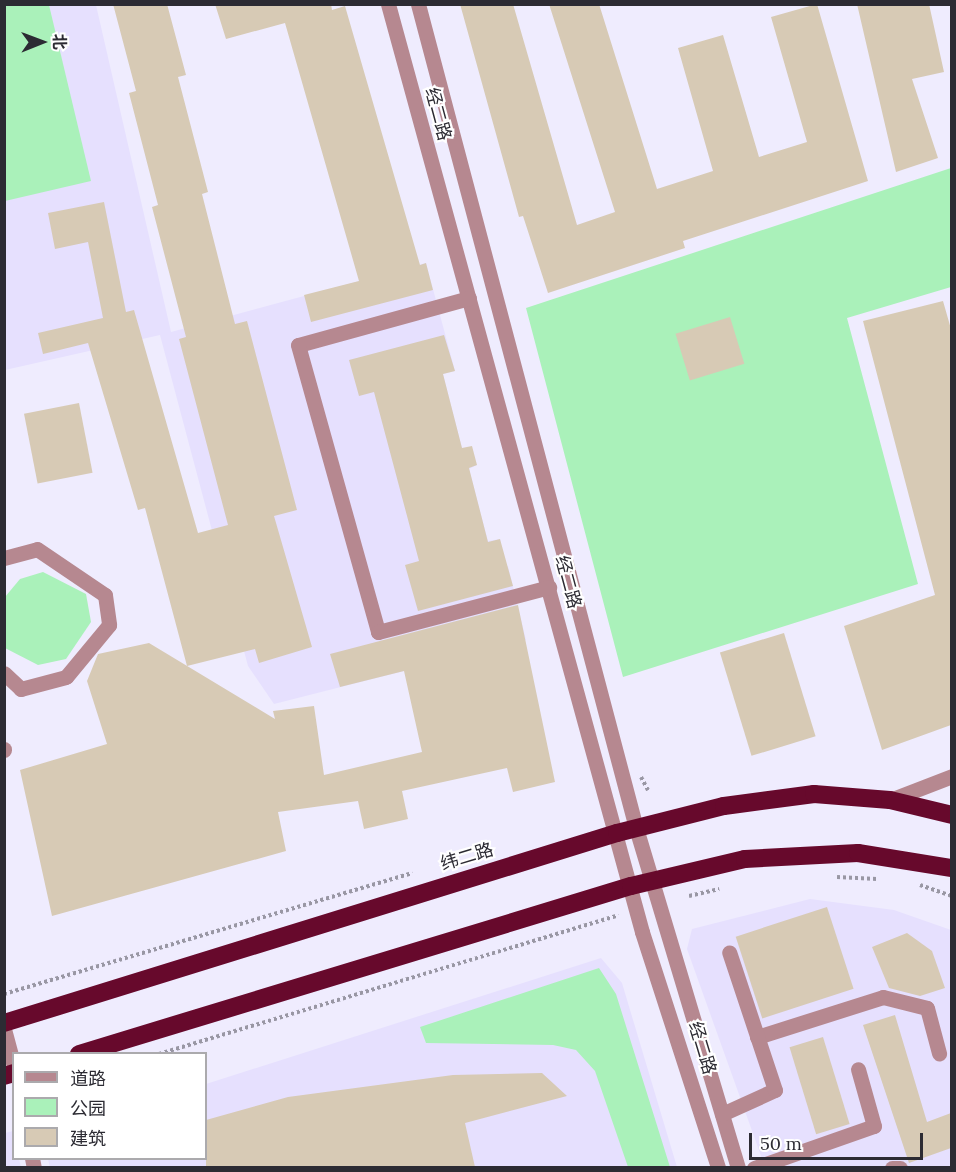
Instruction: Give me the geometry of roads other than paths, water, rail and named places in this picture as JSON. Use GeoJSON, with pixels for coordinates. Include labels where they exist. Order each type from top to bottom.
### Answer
{"type":"FeatureCollection","features":[{"type":"Feature","properties":{"kind":"highway","name":"纬二路"},"geometry":{"type":"LineString","coordinates":[[4,1023],[617,833],[724,806],[814,794],[890,800],[951,815]]}},
{"type":"Feature","properties":{"kind":"highway"},"geometry":{"type":"LineString","coordinates":[[82,1052],[631,886],[745,859],[858,853],[951,868]]}},
{"type":"Feature","properties":{"kind":"street","name":"经二路"},"geometry":{"type":"LineString","coordinates":[[388,4],[636,907],[718,1167]]}},
{"type":"Feature","properties":{"kind":"street","name":"经二路"},"geometry":{"type":"LineString","coordinates":[[418,4],[636,828],[738,1167]]}},
{"type":"Feature","properties":{"kind":"street"},"geometry":{"type":"LineString","coordinates":[[470,298],[298,345],[378,632],[549,587]]}},
{"type":"Feature","properties":{"kind":"street"},"geometry":{"type":"LineString","coordinates":[[4,558],[37,549],[105,595],[109,625],[66,677],[21,689],[4,673]]}},
{"type":"Feature","properties":{"kind":"street"},"geometry":{"type":"LineString","coordinates":[[890,800],[951,776]]}},
{"type":"Feature","properties":{"kind":"street"},"geometry":{"type":"LineString","coordinates":[[722,1114],[775,1090],[729,952]]}},
{"type":"Feature","properties":{"kind":"street"},"geometry":{"type":"LineString","coordinates":[[757,1037],[883,997],[927,1008],[939,1053]]}},
{"type":"Feature","properties":{"kind":"street"},"geometry":{"type":"LineString","coordinates":[[4,1029],[12,1059]]}},
{"type":"Feature","properties":{"kind":"street"},"geometry":{"type":"LineString","coordinates":[[754,1167],[874,1126],[858,1069]]}},
{"type":"Feature","properties":{"kind":"street"},"geometry":{"type":"LineString","coordinates":[[892,1167],[900,1167]]}}]}
